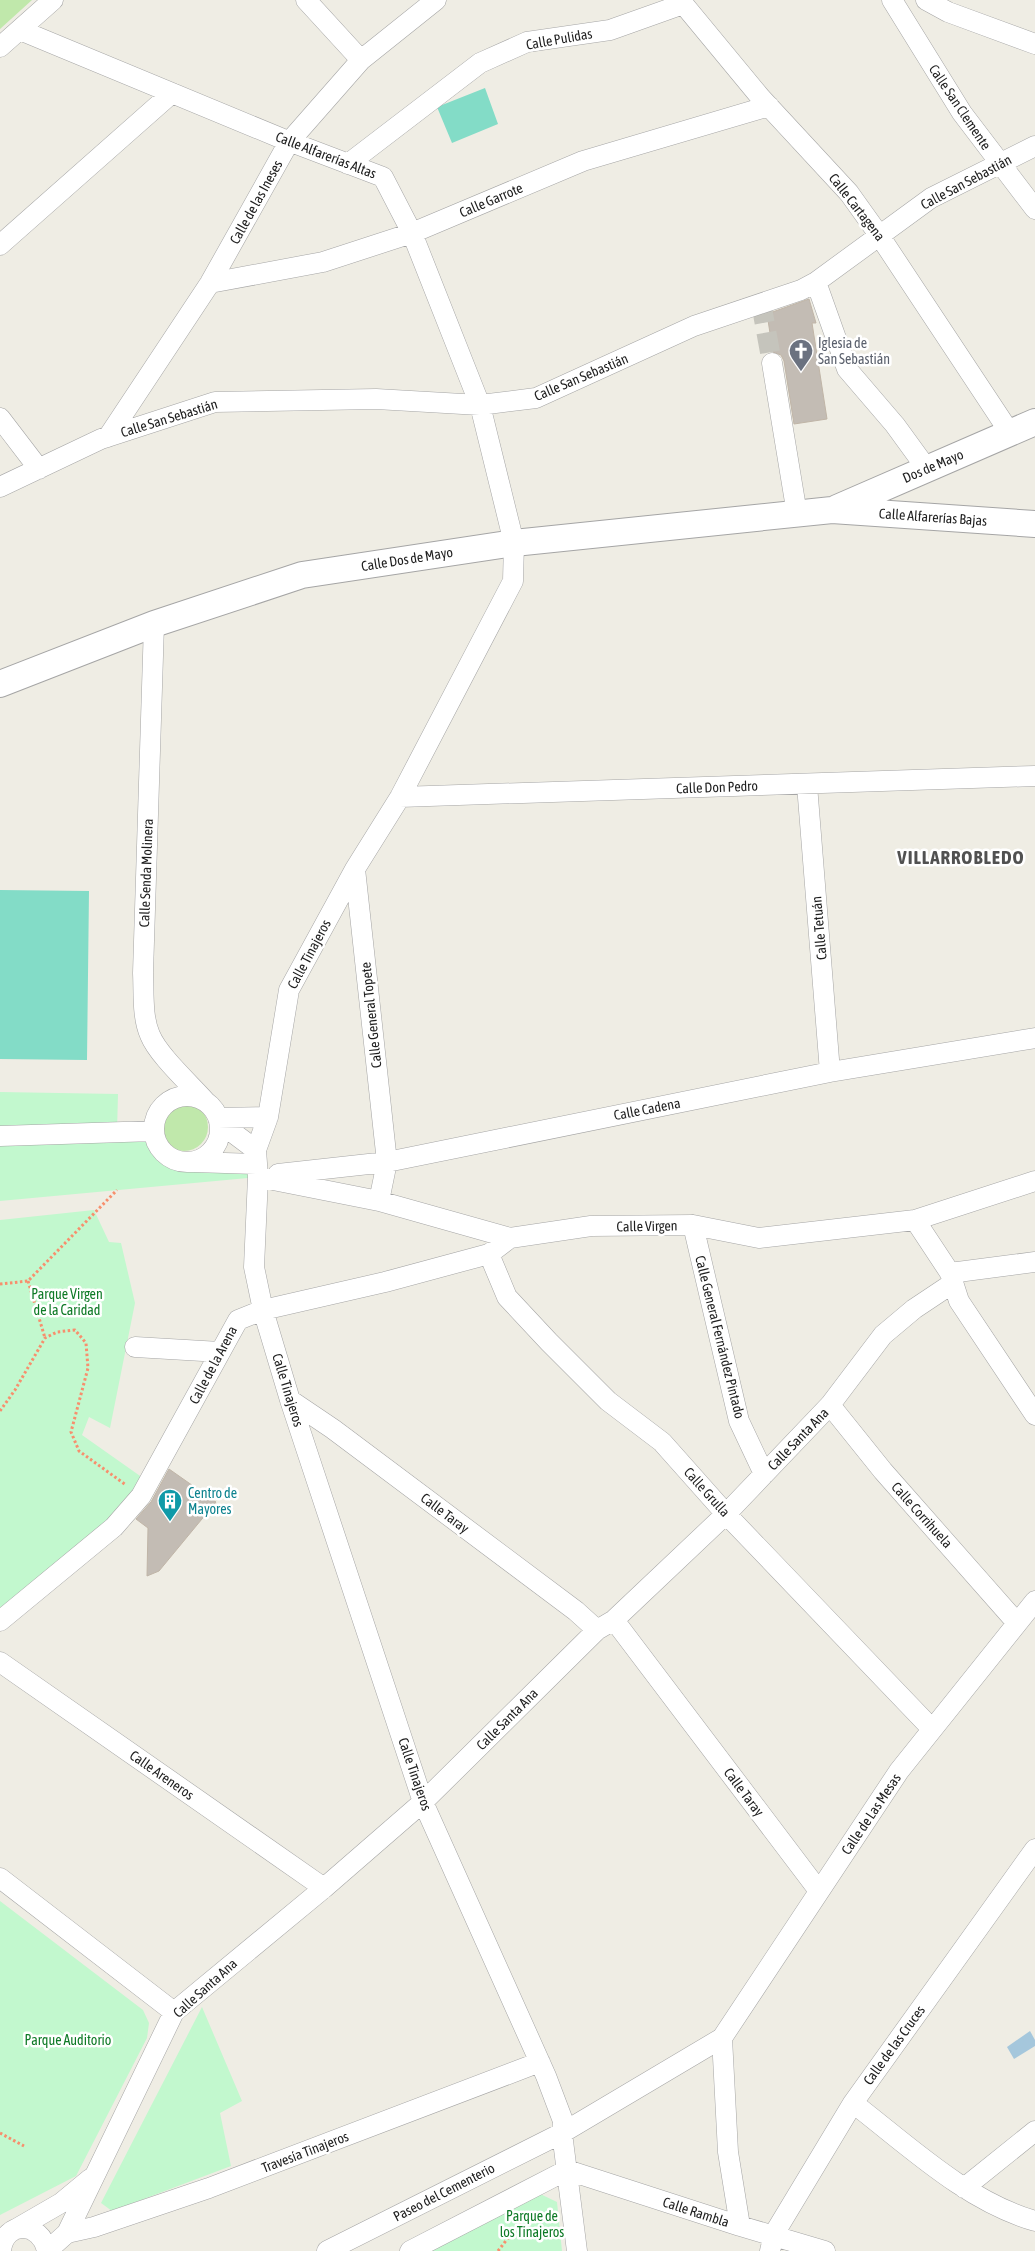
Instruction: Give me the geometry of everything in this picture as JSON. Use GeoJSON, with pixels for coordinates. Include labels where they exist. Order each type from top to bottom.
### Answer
{"type":"FeatureCollection","features":[{"type":"Feature","properties":{"kind":"street"},"geometry":{"type":"LineString","coordinates":[[0,47],[53,0]]}},
{"type":"Feature","properties":{"kind":"street"},"geometry":{"type":"LineString","coordinates":[[306,0],[361,60]]}},
{"type":"Feature","properties":{"kind":"street","name":"Calle de las Ineses"},"geometry":{"type":"LineString","coordinates":[[108,437],[210,284],[289,142],[361,60],[436,0]]}},
{"type":"Feature","properties":{"kind":"street","name":"Calle San Clemente"},"geometry":{"type":"LineString","coordinates":[[892,0],[962,114],[1035,209]]}},
{"type":"Feature","properties":{"kind":"street"},"geometry":{"type":"LineString","coordinates":[[926,0],[948,12],[1035,44]]}},
{"type":"Feature","properties":{"kind":"street","name":"Calle Cartagena"},"geometry":{"type":"LineString","coordinates":[[681,2],[769,106],[849,192],[1010,433]]}},
{"type":"Feature","properties":{"kind":"street","name":"Calle Pulidas"},"geometry":{"type":"LineString","coordinates":[[348,164],[480,63],[527,42],[610,30],[681,2]]}},
{"type":"Feature","properties":{"kind":"street","name":"Calle Alfarerías Altas"},"geometry":{"type":"LineString","coordinates":[[20,30],[289,142],[383,177],[412,233],[480,405],[514,543]]}},
{"type":"Feature","properties":{"kind":"street"},"geometry":{"type":"LineString","coordinates":[[0,245],[172,93]]}},
{"type":"Feature","properties":{"kind":"street","name":"Calle Garrote"},"geometry":{"type":"LineString","coordinates":[[210,284],[322,262],[412,233],[583,160],[769,106]]}},
{"type":"Feature","properties":{"kind":"street","name":"Calle San Sebastián"},"geometry":{"type":"LineString","coordinates":[[0,487],[108,437],[215,402],[376,399],[480,405],[536,398],[694,326],[802,290],[816,282],[931,198],[1035,146]]}},
{"type":"Feature","properties":{"kind":"street"},"geometry":{"type":"LineString","coordinates":[[816,282],[846,369],[896,425],[927,469]]}},
{"type":"Feature","properties":{"kind":"street"},"geometry":{"type":"LineString","coordinates":[[772,363],[797,514]]}},
{"type":"Feature","properties":{"kind":"street"},"geometry":{"type":"LineString","coordinates":[[0,418],[39,469]]}},
{"type":"Feature","properties":{"kind":"street","name":"Dos de Mayo"},"geometry":{"type":"LineString","coordinates":[[832,510],[1035,422]]}},
{"type":"Feature","properties":{"kind":"street","name":"Calle Dos de Mayo"},"geometry":{"type":"LineString","coordinates":[[0,684],[154,624],[302,575],[514,543],[832,510]]}},
{"type":"Feature","properties":{"kind":"street","name":"Calle Alfarerías Bajas"},"geometry":{"type":"LineString","coordinates":[[832,510],[1035,524]]}},
{"type":"Feature","properties":{"kind":"street","name":"Calle Tinajeros"},"geometry":{"type":"LineString","coordinates":[[514,543],[513,581],[400,797],[355,869],[288,990],[268,1117],[257,1163],[254,1267],[264,1310],[290,1400],[423,1802],[540,2062],[563,2120],[562,2133],[577,2251]]}},
{"type":"Feature","properties":{"kind":"street","name":"Calle Senda Molinera"},"geometry":{"type":"LineString","coordinates":[[154,624],[143,973],[146,1023],[150,1036],[159,1050],[205,1101]]}},
{"type":"Feature","properties":{"kind":"street","name":"Calle Don Pedro"},"geometry":{"type":"LineString","coordinates":[[400,797],[1035,776]]}},
{"type":"Feature","properties":{"kind":"street","name":"Calle Tetuán"},"geometry":{"type":"LineString","coordinates":[[807,785],[830,1072]]}},
{"type":"Feature","properties":{"kind":"street","name":"Calle General Topete"},"geometry":{"type":"LineString","coordinates":[[355,869],[387,1162],[378,1201]]}},
{"type":"Feature","properties":{"kind":"street","name":"Calle Cadena"},"geometry":{"type":"LineString","coordinates":[[257,1163],[387,1162],[830,1072],[1035,1038]]}},
{"type":"Feature","properties":{"kind":"street"},"geometry":{"type":"LineString","coordinates":[[186,1095],[205,1101],[213,1108],[219,1120],[257,1163],[178,1161],[166,1154],[158,1145],[154,1131],[157,1113],[166,1103],[176,1097],[186,1095]]}},
{"type":"Feature","properties":{"kind":"street"},"geometry":{"type":"LineString","coordinates":[[219,1120],[268,1117]]}},
{"type":"Feature","properties":{"kind":"street"},"geometry":{"type":"LineString","coordinates":[[192,1162],[206,1156],[213,1150],[220,1135],[219,1120]]}},
{"type":"Feature","properties":{"kind":"street"},"geometry":{"type":"LineString","coordinates":[[0,1136],[154,1131]]}},
{"type":"Feature","properties":{"kind":"street","name":"Calle Virgen"},"geometry":{"type":"LineString","coordinates":[[257,1163],[378,1201],[510,1238],[591,1226],[694,1225],[760,1238],[915,1220],[1035,1181]]}},
{"type":"Feature","properties":{"kind":"street"},"geometry":{"type":"LineString","coordinates":[[915,1220],[1035,1415]]}},
{"type":"Feature","properties":{"kind":"street","name":"Calle General Fernández Pintado"},"geometry":{"type":"LineString","coordinates":[[694,1225],[739,1421],[764,1474]]}},
{"type":"Feature","properties":{"kind":"street","name":"Calle de la Arena"},"geometry":{"type":"LineString","coordinates":[[0,1621],[114,1526],[141,1496],[238,1320],[264,1310],[385,1282],[489,1254],[510,1238]]}},
{"type":"Feature","properties":{"kind":"street","name":"Calle Grulla"},"geometry":{"type":"LineString","coordinates":[[489,1254],[507,1297],[608,1400],[662,1442],[726,1514],[932,1729]]}},
{"type":"Feature","properties":{"kind":"street","name":"Calle Santa Ana"},"geometry":{"type":"LineString","coordinates":[[48,2251],[67,2232],[174,2012],[324,1888],[423,1802],[606,1625],[726,1514],[830,1405],[883,1335],[914,1309],[954,1286],[1035,1262]]}},
{"type":"Feature","properties":{"kind":"street"},"geometry":{"type":"LineString","coordinates":[[136,1347],[220,1352]]}},
{"type":"Feature","properties":{"kind":"street","name":"Calle Taray"},"geometry":{"type":"LineString","coordinates":[[290,1400],[333,1428],[576,1611],[606,1625],[820,1891]]}},
{"type":"Feature","properties":{"kind":"street","name":"Calle Corrihuela"},"geometry":{"type":"LineString","coordinates":[[830,1405],[883,1472],[1017,1623]]}},
{"type":"Feature","properties":{"kind":"street","name":"Calle de Las Mesas"},"geometry":{"type":"LineString","coordinates":[[562,2133],[722,2038],[899,1771],[1035,1601]]}},
{"type":"Feature","properties":{"kind":"street","name":"Calle Areneros"},"geometry":{"type":"LineString","coordinates":[[0,1662],[324,1888]]}},
{"type":"Feature","properties":{"kind":"street","name":"Calle de las Cruces"},"geometry":{"type":"LineString","coordinates":[[772,2243],[853,2103],[1035,1849]]}},
{"type":"Feature","properties":{"kind":"street"},"geometry":{"type":"LineString","coordinates":[[0,1878],[174,2012]]}},
{"type":"Feature","properties":{"kind":"street"},"geometry":{"type":"LineString","coordinates":[[722,2038],[728,2152],[740,2226]]}},
{"type":"Feature","properties":{"kind":"street","name":"Travesía Tinajeros"},"geometry":{"type":"LineString","coordinates":[[67,2232],[94,2228],[209,2188],[540,2062]]}},
{"type":"Feature","properties":{"kind":"street"},"geometry":{"type":"LineString","coordinates":[[853,2103],[964,2188],[1021,2217],[1035,2221]]}},
{"type":"Feature","properties":{"kind":"street"},"geometry":{"type":"LineString","coordinates":[[964,2188],[1035,2131]]}},
{"type":"Feature","properties":{"kind":"street","name":"Paseo del Cementerio"},"geometry":{"type":"LineString","coordinates":[[327,2251],[562,2133]]}},
{"type":"Feature","properties":{"kind":"street"},"geometry":{"type":"LineString","coordinates":[[410,2251],[567,2170]]}},
{"type":"Feature","properties":{"kind":"street","name":"Calle Rambla"},"geometry":{"type":"LineString","coordinates":[[567,2170],[740,2226],[772,2243],[825,2251]]}},
{"type":"Feature","properties":{"kind":"street","name":"Calle Santa Ana"},"geometry":{"type":"LineString","coordinates":[[5,2240],[61,2203],[94,2176]]}},
{"type":"Feature","properties":{"kind":"street"},"geometry":{"type":"LineString","coordinates":[[5,2240],[23,2228],[37,2232],[43,2237],[48,2251]]}},
{"type":"Feature","properties":{"kind":"path"},"geometry":{"type":"LineString","coordinates":[[0,1284],[28,1281],[117,1190]]}},
{"type":"Feature","properties":{"kind":"path"},"geometry":{"type":"LineString","coordinates":[[28,1281],[45,1338]]}},
{"type":"Feature","properties":{"kind":"path"},"geometry":{"type":"LineString","coordinates":[[0,1411],[15,1390],[45,1338],[57,1332],[75,1330],[86,1343],[88,1368],[71,1432],[79,1451],[141,1496]]}},
{"type":"Feature","properties":{"kind":"path"},"geometry":{"type":"LineString","coordinates":[[0,2133],[24,2146]]}},
{"type":"Feature","properties":{"kind":"green space"},"geometry":{"type":"Polygon","coordinates":[[[0,0],[32,0],[0,29],[0,0]]]}},
{"type":"Feature","properties":{"kind":"green space"},"geometry":{"type":"Polygon","coordinates":[[[485,88],[498,124],[452,143],[437,107],[485,88]]]}},
{"type":"Feature","properties":{"kind":"green space"},"geometry":{"type":"Polygon","coordinates":[[[0,890],[89,891],[87,1060],[0,1059],[0,890]]]}},
{"type":"Feature","properties":{"kind":"green space"},"geometry":{"type":"Polygon","coordinates":[[[0,1092],[118,1094],[117,1132],[154,1131],[161,1150],[174,1159],[210,1164],[256,1164],[258,1177],[0,1201],[0,1092]]]}},
{"type":"Feature","properties":{"kind":"green space"},"geometry":{"type":"Polygon","coordinates":[[[179,1103],[189,1103],[198,1107],[204,1113],[207,1118],[207,1136],[198,1147],[189,1151],[179,1151],[170,1147],[164,1141],[160,1132],[160,1122],[164,1113],[170,1107],[179,1103]]]}},
{"type":"Feature","properties":{"kind":"green space","name":"Parque Virgen de la Caridad"},"geometry":{"type":"Polygon","coordinates":[[[94,1210],[109,1242],[121,1243],[135,1303],[110,1428],[89,1417],[82,1435],[143,1478],[114,1520],[0,1610],[0,1220],[94,1210]]]}},
{"type":"Feature","properties":{"kind":"green space","name":"Parque Auditorio"},"geometry":{"type":"Polygon","coordinates":[[[0,1901],[143,2010],[149,2023],[147,2038],[76,2176],[0,2215],[0,1901]]]}},
{"type":"Feature","properties":{"kind":"green space"},"geometry":{"type":"Polygon","coordinates":[[[202,2007],[242,2101],[220,2113],[231,2166],[112,2211],[101,2203],[202,2007]]]}},
{"type":"Feature","properties":{"kind":"green space","name":"Parque de los Tinajeros"},"geometry":{"type":"Polygon","coordinates":[[[536,2192],[557,2202],[562,2251],[427,2251],[536,2192]]]}},
{"type":"Feature","properties":{"kind":"water"},"geometry":{"type":"Polygon","coordinates":[[[1030,2031],[1035,2040],[1035,2046],[1014,2059],[1007,2047],[1030,2031]]]}},
{"type":"Feature","properties":{"kind":"building","name":"Iglesia de San Sebastián"},"geometry":{"type":"Polygon","coordinates":[[[809,299],[816,323],[812,323],[827,419],[794,424],[784,361],[781,355],[773,352],[767,314],[809,299]]]}},
{"type":"Feature","properties":{"kind":"building","name":"Centro de Mayores"},"geometry":{"type":"Polygon","coordinates":[[[169,1469],[216,1502],[159,1571],[147,1576],[148,1528],[136,1519],[151,1502],[169,1469]]]}},
{"type":"Feature","properties":{"kind":"tunnel"},"geometry":{"type":"LineString","coordinates":[[761,303],[772,363]]}},
{"type":"Feature","properties":{"kind":"place","name":"Iglesia de San Sebastián"},"geometry":{"type":"Point","coordinates":[801,372]}},
{"type":"Feature","properties":{"kind":"place","name":"Centro de Mayores"},"geometry":{"type":"Point","coordinates":[170,1522]}},
{"type":"Feature","properties":{"kind":"district","name":"VILLARROBLEDO"},"geometry":{"type":"Point","coordinates":[961,857]}}]}
